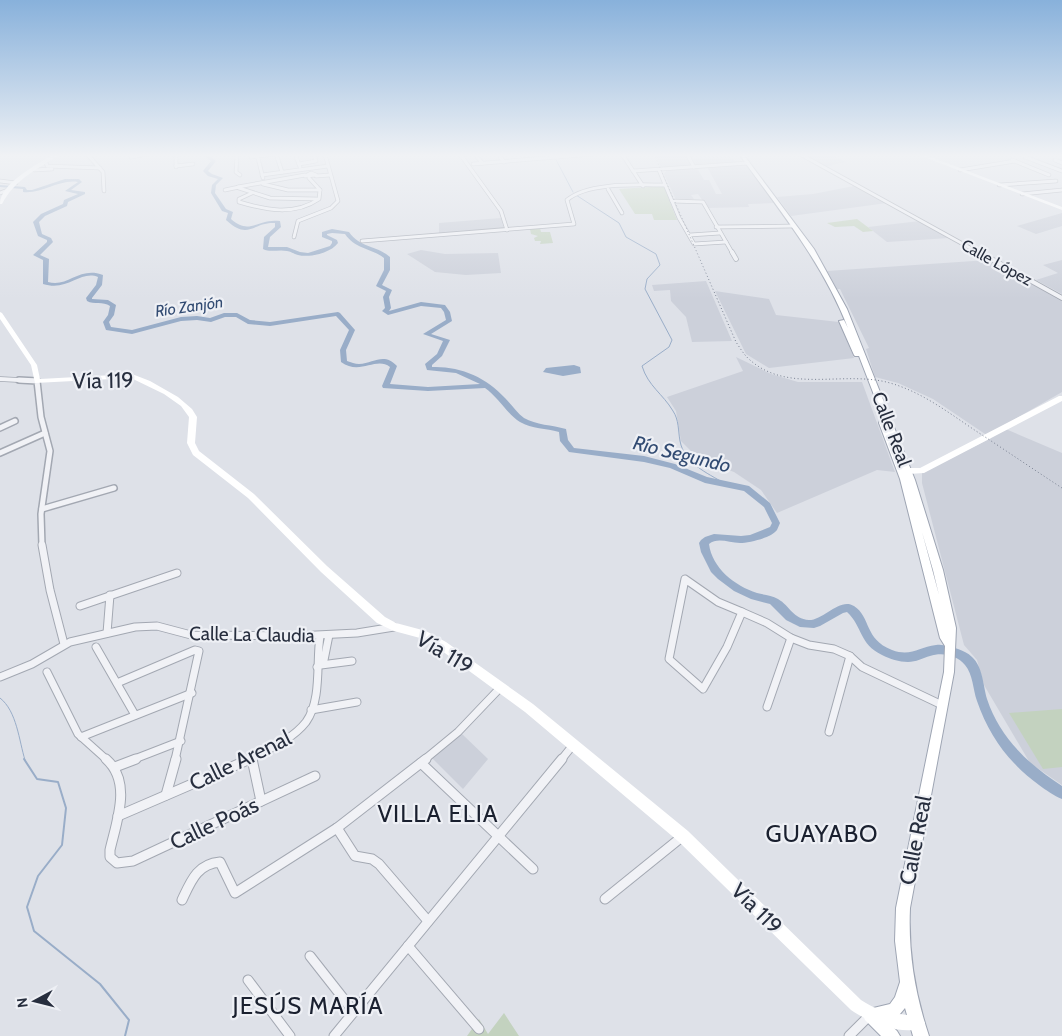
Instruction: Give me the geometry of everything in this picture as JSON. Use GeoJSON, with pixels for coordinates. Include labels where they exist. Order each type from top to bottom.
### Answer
{"type":"FeatureCollection","features":[{"type":"Feature","properties":{"kind":"main road","name":"Calle Real"},"geometry":{"type":"LineString","coordinates":[[777,202],[811,249],[842,312],[906,475],[938,570],[951,628],[949,663],[942,705],[904,896],[901,927],[906,984],[919,1030]]}},
{"type":"Feature","properties":{"kind":"main road"},"geometry":{"type":"LineString","coordinates":[[1044,202],[1062,209]]}},
{"type":"Feature","properties":{"kind":"main road","name":"Calle Real"},"geometry":{"type":"LineString","coordinates":[[827,279],[834,300],[842,312],[878,409],[906,475],[945,638],[950,645]]}},
{"type":"Feature","properties":{"kind":"main road"},"geometry":{"type":"LineString","coordinates":[[0,314],[34,365],[37,381]]}},
{"type":"Feature","properties":{"kind":"main road","name":"Vía 119"},"geometry":{"type":"LineString","coordinates":[[37,381],[132,376],[144,379],[182,402],[193,417],[191,443],[196,453],[252,496],[324,569],[381,620],[394,628],[431,638],[529,708],[683,836],[826,978],[870,1015],[919,1030]]}},
{"type":"Feature","properties":{"kind":"main road"},"geometry":{"type":"LineString","coordinates":[[906,475],[921,471],[1062,398]]}},
{"type":"Feature","properties":{"kind":"main road"},"geometry":{"type":"LineString","coordinates":[[923,547],[938,570],[931,581]]}},
{"type":"Feature","properties":{"kind":"main road"},"geometry":{"type":"LineString","coordinates":[[870,1015],[894,1012],[900,1005],[906,984]]}},
{"type":"Feature","properties":{"kind":"main road"},"geometry":{"type":"LineString","coordinates":[[870,1015],[892,1036]]}},
{"type":"Feature","properties":{"kind":"street"},"geometry":{"type":"LineString","coordinates":[[240,202],[264,208],[294,210],[312,202]]}},
{"type":"Feature","properties":{"kind":"street"},"geometry":{"type":"LineString","coordinates":[[294,236],[298,221],[323,211],[336,202]]}},
{"type":"Feature","properties":{"kind":"street"},"geometry":{"type":"LineString","coordinates":[[494,202],[500,211],[507,230]]}},
{"type":"Feature","properties":{"kind":"street"},"geometry":{"type":"LineString","coordinates":[[362,241],[574,224],[569,202]]}},
{"type":"Feature","properties":{"kind":"street"},"geometry":{"type":"LineString","coordinates":[[616,202],[622,213]]}},
{"type":"Feature","properties":{"kind":"street"},"geometry":{"type":"LineString","coordinates":[[673,202],[694,244],[726,242]]}},
{"type":"Feature","properties":{"kind":"street"},"geometry":{"type":"LineString","coordinates":[[703,202],[736,259]]}},
{"type":"Feature","properties":{"kind":"street","name":"Calle López"},"geometry":{"type":"LineString","coordinates":[[888,202],[1062,298]]}},
{"type":"Feature","properties":{"kind":"street"},"geometry":{"type":"LineString","coordinates":[[294,210],[302,218]]}},
{"type":"Feature","properties":{"kind":"street"},"geometry":{"type":"LineString","coordinates":[[323,211],[324,219]]}},
{"type":"Feature","properties":{"kind":"street"},"geometry":{"type":"LineString","coordinates":[[716,227],[794,226]]}},
{"type":"Feature","properties":{"kind":"street"},"geometry":{"type":"LineString","coordinates":[[690,235],[720,233]]}},
{"type":"Feature","properties":{"kind":"street"},"geometry":{"type":"LineString","coordinates":[[0,379],[37,381],[41,417],[50,451],[50,465],[40,526],[44,556],[64,644]]}},
{"type":"Feature","properties":{"kind":"street"},"geometry":{"type":"LineString","coordinates":[[0,428],[15,421]]}},
{"type":"Feature","properties":{"kind":"street"},"geometry":{"type":"LineString","coordinates":[[0,454],[45,433]]}},
{"type":"Feature","properties":{"kind":"street"},"geometry":{"type":"LineString","coordinates":[[42,509],[114,488]]}},
{"type":"Feature","properties":{"kind":"street"},"geometry":{"type":"LineString","coordinates":[[80,606],[177,573]]}},
{"type":"Feature","properties":{"kind":"street"},"geometry":{"type":"LineString","coordinates":[[742,612],[727,647],[703,690],[669,659],[685,579],[718,602],[742,612],[791,638],[809,645],[834,649],[850,656],[862,667],[942,705]]}},
{"type":"Feature","properties":{"kind":"street"},"geometry":{"type":"LineString","coordinates":[[107,633],[110,596]]}},
{"type":"Feature","properties":{"kind":"street","name":"Calle La Claudia"},"geometry":{"type":"LineString","coordinates":[[0,677],[32,664],[64,644],[107,633],[151,626],[191,635],[320,636],[394,628]]}},
{"type":"Feature","properties":{"kind":"street","name":"Calle Arenal"},"geometry":{"type":"LineString","coordinates":[[118,816],[252,757],[293,736],[306,722],[311,710],[319,666],[326,654],[329,635]]}},
{"type":"Feature","properties":{"kind":"street","name":"Calle Arenal"},"geometry":{"type":"LineString","coordinates":[[319,666],[316,661],[320,636]]}},
{"type":"Feature","properties":{"kind":"street"},"geometry":{"type":"LineString","coordinates":[[767,707],[791,638]]}},
{"type":"Feature","properties":{"kind":"street"},"geometry":{"type":"LineString","coordinates":[[96,647],[135,715]]}},
{"type":"Feature","properties":{"kind":"street"},"geometry":{"type":"LineString","coordinates":[[117,682],[195,650],[199,651],[192,693],[166,796]]}},
{"type":"Feature","properties":{"kind":"street"},"geometry":{"type":"LineString","coordinates":[[829,732],[850,656]]}},
{"type":"Feature","properties":{"kind":"street"},"geometry":{"type":"LineString","coordinates":[[319,666],[352,661]]}},
{"type":"Feature","properties":{"kind":"street"},"geometry":{"type":"LineString","coordinates":[[47,672],[81,738],[115,768],[121,786],[118,816]]}},
{"type":"Feature","properties":{"kind":"street"},"geometry":{"type":"LineString","coordinates":[[182,900],[196,870],[209,862],[220,862],[236,893],[337,828],[458,732],[500,688]]}},
{"type":"Feature","properties":{"kind":"street"},"geometry":{"type":"LineString","coordinates":[[81,738],[192,693]]}},
{"type":"Feature","properties":{"kind":"street"},"geometry":{"type":"LineString","coordinates":[[311,710],[357,702]]}},
{"type":"Feature","properties":{"kind":"street"},"geometry":{"type":"LineString","coordinates":[[115,768],[181,741]]}},
{"type":"Feature","properties":{"kind":"street"},"geometry":{"type":"LineString","coordinates":[[334,1036],[497,834],[572,745]]}},
{"type":"Feature","properties":{"kind":"street"},"geometry":{"type":"LineString","coordinates":[[252,757],[261,801]]}},
{"type":"Feature","properties":{"kind":"street"},"geometry":{"type":"LineString","coordinates":[[421,763],[532,869]]}},
{"type":"Feature","properties":{"kind":"street","name":"Calle Poás"},"geometry":{"type":"LineString","coordinates":[[118,816],[110,850],[113,861],[124,863],[133,861],[314,776]]}},
{"type":"Feature","properties":{"kind":"street"},"geometry":{"type":"LineString","coordinates":[[337,828],[355,856],[372,859],[379,864],[428,921]]}},
{"type":"Feature","properties":{"kind":"street"},"geometry":{"type":"LineString","coordinates":[[605,899],[683,836]]}},
{"type":"Feature","properties":{"kind":"street"},"geometry":{"type":"LineString","coordinates":[[408,946],[478,1029]]}},
{"type":"Feature","properties":{"kind":"street"},"geometry":{"type":"LineString","coordinates":[[310,956],[354,1012]]}},
{"type":"Feature","properties":{"kind":"street"},"geometry":{"type":"LineString","coordinates":[[248,980],[290,1036]]}},
{"type":"Feature","properties":{"kind":"street"},"geometry":{"type":"LineString","coordinates":[[849,1036],[870,1015]]}},
{"type":"Feature","properties":{"kind":"shaded area"},"geometry":{"type":"Polygon","coordinates":[[[704,202],[774,203],[748,204],[749,207],[708,208],[704,202]]]}},
{"type":"Feature","properties":{"kind":"shaded area"},"geometry":{"type":"Polygon","coordinates":[[[781,202],[887,203],[791,216],[781,202]]]}},
{"type":"Feature","properties":{"kind":"shaded area"},"geometry":{"type":"Polygon","coordinates":[[[1062,213],[1062,226],[1036,234],[1017,226],[1062,213]]]}},
{"type":"Feature","properties":{"kind":"shaded area"},"geometry":{"type":"Polygon","coordinates":[[[501,218],[504,229],[439,235],[439,223],[501,218]]]}},
{"type":"Feature","properties":{"kind":"shaded area"},"geometry":{"type":"Polygon","coordinates":[[[920,221],[949,238],[887,242],[868,227],[920,221]]]}},
{"type":"Feature","properties":{"kind":"shaded area"},"geometry":{"type":"Polygon","coordinates":[[[421,250],[445,254],[498,253],[501,273],[466,275],[435,272],[407,254],[421,250]]]}},
{"type":"Feature","properties":{"kind":"shaded area"},"geometry":{"type":"Polygon","coordinates":[[[988,260],[1062,300],[1062,392],[1001,427],[1062,453],[1062,785],[1030,763],[984,685],[977,660],[964,645],[922,483],[922,473],[991,438],[933,399],[898,383],[875,377],[866,349],[869,348],[840,289],[837,289],[827,271],[988,260]]]}},
{"type":"Feature","properties":{"kind":"shaded area"},"geometry":{"type":"Polygon","coordinates":[[[1062,260],[1062,294],[1036,280],[1058,273],[1043,265],[1062,260]]]}},
{"type":"Feature","properties":{"kind":"shaded area"},"geometry":{"type":"Polygon","coordinates":[[[706,281],[732,341],[692,342],[686,317],[671,301],[670,290],[654,291],[652,285],[706,281]]]}},
{"type":"Feature","properties":{"kind":"shaded area"},"geometry":{"type":"Polygon","coordinates":[[[715,291],[769,299],[776,315],[839,322],[854,358],[769,368],[746,354],[715,291]]]}},
{"type":"Feature","properties":{"kind":"shaded area"},"geometry":{"type":"Polygon","coordinates":[[[736,357],[771,374],[798,382],[862,382],[895,472],[877,470],[777,513],[761,490],[734,472],[707,462],[693,453],[681,441],[676,411],[667,397],[743,371],[736,357]]]}},
{"type":"Feature","properties":{"kind":"shaded area"},"geometry":{"type":"Polygon","coordinates":[[[462,734],[488,759],[463,789],[432,758],[462,734]]]}},
{"type":"Feature","properties":{"kind":"green space"},"geometry":{"type":"Polygon","coordinates":[[[628,202],[670,202],[677,220],[654,220],[652,214],[635,214],[628,202]]]}},
{"type":"Feature","properties":{"kind":"green space"},"geometry":{"type":"Polygon","coordinates":[[[857,219],[873,231],[863,232],[854,226],[835,227],[827,223],[857,219]]]}},
{"type":"Feature","properties":{"kind":"green space"},"geometry":{"type":"Polygon","coordinates":[[[540,228],[541,232],[550,232],[553,243],[540,244],[541,241],[535,241],[534,238],[538,236],[531,234],[530,229],[540,228]]]}},
{"type":"Feature","properties":{"kind":"green space"},"geometry":{"type":"Polygon","coordinates":[[[1062,709],[1062,767],[1043,769],[1009,713],[1062,709]]]}},
{"type":"Feature","properties":{"kind":"green space"},"geometry":{"type":"Polygon","coordinates":[[[504,1013],[519,1036],[467,1036],[479,1019],[488,1034],[504,1013]]]}},
{"type":"Feature","properties":{"kind":"water"},"geometry":{"type":"Polygon","coordinates":[[[574,365],[580,367],[581,373],[563,376],[543,372],[546,368],[574,365]]]}},
{"type":"Feature","properties":{"kind":"waterway","name":"Río Zanjón"},"geometry":{"type":"LineString","coordinates":[[66,202],[65,205],[43,215],[36,222],[40,235],[49,239],[50,242],[36,255],[46,259],[45,283],[59,285],[87,274],[101,276],[99,285],[89,298],[90,301],[108,302],[113,305],[111,315],[106,322],[108,329],[132,332],[181,319],[197,318],[211,320],[224,315],[237,315],[248,322],[270,324],[338,314],[352,330],[343,350],[344,362],[356,366],[380,361],[389,363],[394,366],[386,386],[428,389],[485,386]]}},
{"type":"Feature","properties":{"kind":"waterway","name":"Río Segundo"},"geometry":{"type":"LineString","coordinates":[[219,202],[224,210],[231,212],[228,219],[241,229],[252,228],[263,223],[278,222],[278,227],[267,237],[265,248],[269,250],[287,249],[299,254],[308,255],[332,247],[335,243],[334,240],[324,236],[324,233],[332,231],[347,233],[355,243],[376,250],[387,257],[387,270],[379,286],[389,290],[386,297],[388,308],[385,311],[388,313],[421,304],[443,306],[447,312],[449,321],[426,334],[447,340],[440,355],[428,364],[429,369],[457,371],[483,383],[501,398],[519,418],[535,425],[563,431],[564,441],[572,450],[644,459],[672,466],[705,480],[746,488],[767,505],[776,523],[773,529],[754,538],[741,540],[714,537],[704,543],[709,561],[721,576],[746,593],[777,603],[790,617],[800,623],[814,624],[839,610],[849,608],[857,616],[871,642],[891,654],[909,658],[931,651],[944,650],[964,657],[974,669],[981,696],[995,731],[1023,765],[1062,793]]}},
{"type":"Feature","properties":{"kind":"waterway"},"geometry":{"type":"LineString","coordinates":[[587,202],[619,223],[626,237],[656,254],[660,265],[647,279],[645,289],[672,340],[669,347],[642,366],[652,385],[675,414],[682,449],[686,455],[697,466],[724,483]]}},
{"type":"Feature","properties":{"kind":"waterway"},"geometry":{"type":"LineString","coordinates":[[0,698],[14,718],[25,760]]}},
{"type":"Feature","properties":{"kind":"waterway"},"geometry":{"type":"LineString","coordinates":[[24,759],[37,779],[58,782],[66,808],[62,845],[38,876],[27,907],[34,931],[100,984],[129,1020],[125,1036]]}},
{"type":"Feature","properties":{"kind":"railway"},"geometry":{"type":"LineString","coordinates":[[675,202],[736,342],[750,360],[765,370],[782,376],[799,379],[873,380],[902,387],[935,404],[1062,488]]}},
{"type":"Feature","properties":{"kind":"district","name":"VILLA ELIA"},"geometry":{"type":"Point","coordinates":[438,814]}},
{"type":"Feature","properties":{"kind":"district","name":"GUAYABO"},"geometry":{"type":"Point","coordinates":[822,834]}},
{"type":"Feature","properties":{"kind":"district","name":"JESÚS MARÍA"},"geometry":{"type":"Point","coordinates":[308,1006]}}]}
